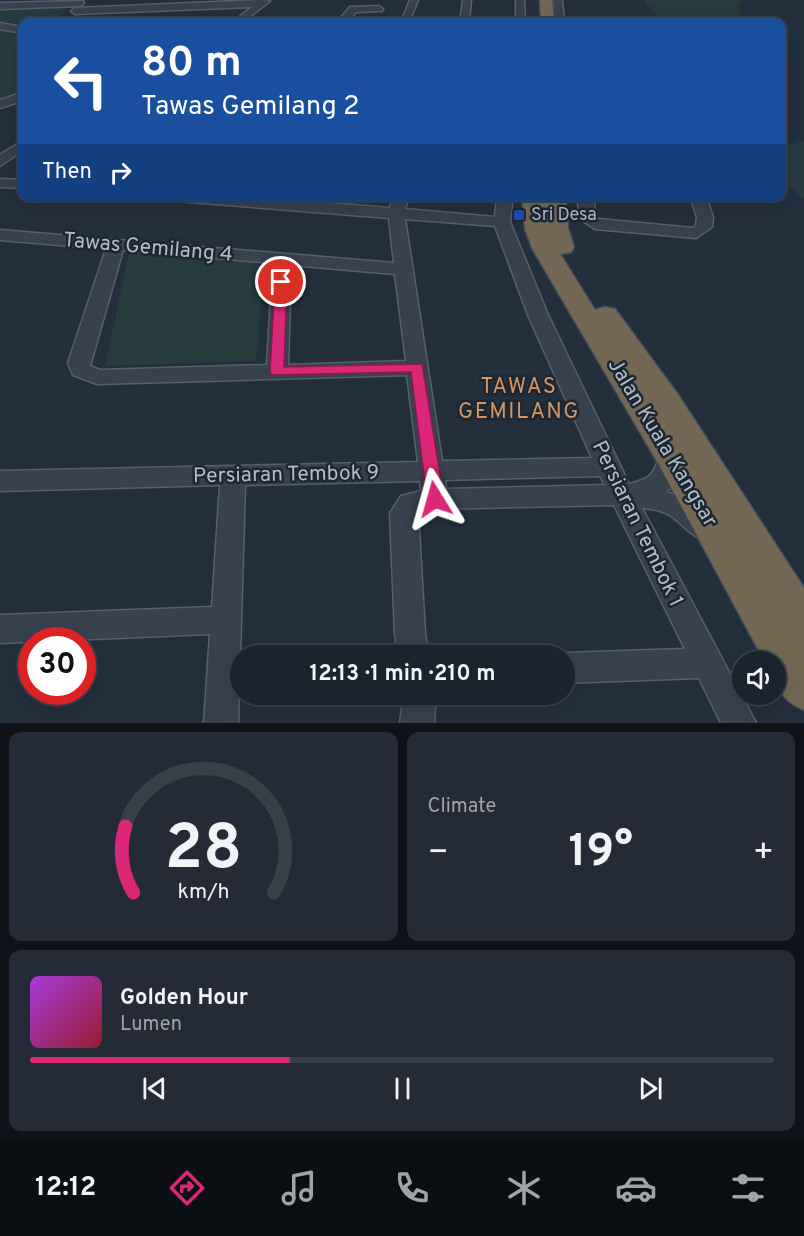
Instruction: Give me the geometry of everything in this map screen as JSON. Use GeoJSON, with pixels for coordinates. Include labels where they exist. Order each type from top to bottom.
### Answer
{"type":"FeatureCollection","features":[{"type":"Feature","properties":{"kind":"highway"},"geometry":{"type":"LineString","coordinates":[[533,0],[533,18]]}},
{"type":"Feature","properties":{"kind":"highway"},"geometry":{"type":"LineString","coordinates":[[546,0],[548,18]]}},
{"type":"Feature","properties":{"kind":"highway","name":"Jalan Kuala Kangsar"},"geometry":{"type":"LineString","coordinates":[[534,201],[536,221],[544,248],[672,457],[804,687]]}},
{"type":"Feature","properties":{"kind":"highway","name":"Jalan Kuala Kangsar"},"geometry":{"type":"LineString","coordinates":[[554,201],[556,228],[562,247],[585,286],[668,404],[804,625]]}},
{"type":"Feature","properties":{"kind":"street"},"geometry":{"type":"LineString","coordinates":[[407,18],[414,0]]}},
{"type":"Feature","properties":{"kind":"street"},"geometry":{"type":"LineString","coordinates":[[465,18],[467,0]]}},
{"type":"Feature","properties":{"kind":"street"},"geometry":{"type":"LineString","coordinates":[[520,0],[521,18]]}},
{"type":"Feature","properties":{"kind":"street"},"geometry":{"type":"LineString","coordinates":[[558,0],[560,18]]}},
{"type":"Feature","properties":{"kind":"street"},"geometry":{"type":"LineString","coordinates":[[0,6],[26,3],[79,5],[264,2]]}},
{"type":"Feature","properties":{"kind":"street"},"geometry":{"type":"LineString","coordinates":[[243,18],[264,2]]}},
{"type":"Feature","properties":{"kind":"street"},"geometry":{"type":"LineString","coordinates":[[69,18],[79,5]]}},
{"type":"Feature","properties":{"kind":"street"},"geometry":{"type":"LineString","coordinates":[[345,18],[351,10],[379,9]]}},
{"type":"Feature","properties":{"kind":"street"},"geometry":{"type":"LineString","coordinates":[[0,26],[18,29]]}},
{"type":"Feature","properties":{"kind":"street"},"geometry":{"type":"LineString","coordinates":[[0,104],[18,98]]}},
{"type":"Feature","properties":{"kind":"street"},"geometry":{"type":"LineString","coordinates":[[0,162],[18,148]]}},
{"type":"Feature","properties":{"kind":"street"},"geometry":{"type":"LineString","coordinates":[[0,183],[18,184]]}},
{"type":"Feature","properties":{"kind":"street"},"geometry":{"type":"LineString","coordinates":[[300,201],[399,205],[502,222],[504,201]]}},
{"type":"Feature","properties":{"kind":"street"},"geometry":{"type":"LineString","coordinates":[[586,201],[588,219],[595,224],[696,232],[704,227],[705,217],[700,201]]}},
{"type":"Feature","properties":{"kind":"street"},"geometry":{"type":"LineString","coordinates":[[399,205],[403,269],[435,499]]}},
{"type":"Feature","properties":{"kind":"street","name":"Persiaran Tembok 1"},"geometry":{"type":"LineString","coordinates":[[502,222],[538,315],[608,467],[739,723]]}},
{"type":"Feature","properties":{"kind":"street"},"geometry":{"type":"LineString","coordinates":[[0,253],[4,235]]}},
{"type":"Feature","properties":{"kind":"street","name":"Tawas Gemilang 4"},"geometry":{"type":"LineString","coordinates":[[4,235],[403,269]]}},
{"type":"Feature","properties":{"kind":"street"},"geometry":{"type":"LineString","coordinates":[[116,245],[79,363],[83,372],[97,376],[417,368]]}},
{"type":"Feature","properties":{"kind":"street"},"geometry":{"type":"LineString","coordinates":[[277,372],[282,260]]}},
{"type":"Feature","properties":{"kind":"street"},"geometry":{"type":"LineString","coordinates":[[622,495],[660,485],[670,472],[672,457]]}},
{"type":"Feature","properties":{"kind":"street","name":"Persiaran Tembok 9"},"geometry":{"type":"LineString","coordinates":[[0,482],[608,467]]}},
{"type":"Feature","properties":{"kind":"street"},"geometry":{"type":"LineString","coordinates":[[222,723],[233,476]]}},
{"type":"Feature","properties":{"kind":"street"},"geometry":{"type":"LineString","coordinates":[[412,645],[403,513],[411,503],[435,499],[622,495],[664,501],[679,508],[700,523],[728,552]]}},
{"type":"Feature","properties":{"kind":"street"},"geometry":{"type":"LineString","coordinates":[[0,629],[226,620]]}},
{"type":"Feature","properties":{"kind":"street"},"geometry":{"type":"LineString","coordinates":[[575,668],[707,663]]}},
{"type":"Feature","properties":{"kind":"street"},"geometry":{"type":"LineString","coordinates":[[417,723],[419,705]]}},
{"type":"Feature","properties":{"kind":"street"},"geometry":{"type":"LineString","coordinates":[[720,723],[739,723]]}},
{"type":"Feature","properties":{"kind":"green space"},"geometry":{"type":"Polygon","coordinates":[[[643,0],[741,0],[739,7],[741,18],[659,18],[643,0]]]}},
{"type":"Feature","properties":{"kind":"green space"},"geometry":{"type":"Polygon","coordinates":[[[70,4],[59,18],[18,18],[18,24],[0,21],[0,9],[3,6],[70,4]]]}},
{"type":"Feature","properties":{"kind":"green space"},"geometry":{"type":"Polygon","coordinates":[[[0,30],[18,34],[18,97],[9,104],[0,106],[0,30]]]}},
{"type":"Feature","properties":{"kind":"green space"},"geometry":{"type":"Polygon","coordinates":[[[804,141],[804,200],[786,183],[786,146],[804,141]]]}},
{"type":"Feature","properties":{"kind":"green space"},"geometry":{"type":"Polygon","coordinates":[[[129,252],[264,263],[256,361],[105,366],[129,252]]]}},
{"type":"Feature","properties":{"kind":"place","name":"Sri Desa"},"geometry":{"type":"Point","coordinates":[519,215]}},
{"type":"Feature","properties":{"kind":"district","name":"TAWAS GEMILANG"},"geometry":{"type":"Point","coordinates":[519,400]}},
{"type":"Feature","properties":{"kind":"route"},"geometry":{"type":"LineString","coordinates":[[281,282],[277,372],[417,368],[435,499]]}}]}
